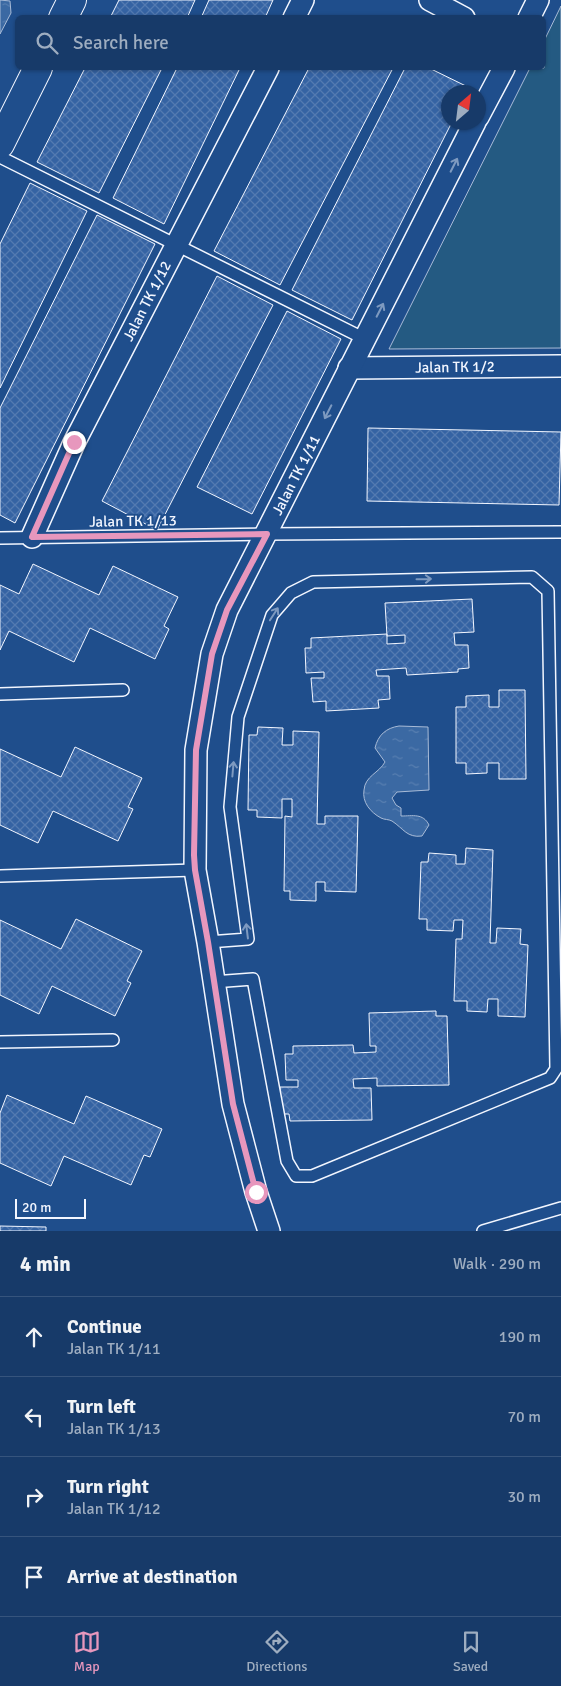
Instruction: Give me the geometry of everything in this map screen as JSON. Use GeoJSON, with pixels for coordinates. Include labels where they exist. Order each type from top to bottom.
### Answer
{"type":"FeatureCollection","features":[{"type":"Feature","properties":{"kind":"street"},"geometry":{"type":"LineString","coordinates":[[64,15],[72,0]]}},
{"type":"Feature","properties":{"kind":"street"},"geometry":{"type":"LineString","coordinates":[[296,15],[303,0]]}},
{"type":"Feature","properties":{"kind":"street"},"geometry":{"type":"LineString","coordinates":[[430,0],[458,15]]}},
{"type":"Feature","properties":{"kind":"street"},"geometry":{"type":"LineString","coordinates":[[530,15],[538,0]]}},
{"type":"Feature","properties":{"kind":"street"},"geometry":{"type":"LineString","coordinates":[[0,144],[37,70]]}},
{"type":"Feature","properties":{"kind":"street","name":"Jalan TK 1/12"},"geometry":{"type":"LineString","coordinates":[[32,537],[74,442],[267,70]]}},
{"type":"Feature","properties":{"kind":"street"},"geometry":{"type":"LineString","coordinates":[[486,102],[503,70]]}},
{"type":"Feature","properties":{"kind":"street","name":"Jalan TK 1/11"},"geometry":{"type":"LineString","coordinates":[[269,1231],[256,1192],[233,1104],[195,870],[196,750],[212,654],[227,610],[472,130]]}},
{"type":"Feature","properties":{"kind":"street","name":"Jalan TK 1/2"},"geometry":{"type":"LineString","coordinates":[[349,368],[561,366]]}},
{"type":"Feature","properties":{"kind":"lane"},"geometry":{"type":"LineString","coordinates":[[0,157],[365,339]]}},
{"type":"Feature","properties":{"kind":"lane","name":"Jalan TK 1/13"},"geometry":{"type":"LineString","coordinates":[[0,538],[561,532]]}},
{"type":"Feature","properties":{"kind":"lane"},"geometry":{"type":"LineString","coordinates":[[208,942],[248,939],[230,807],[238,718],[272,615],[291,592],[312,582],[532,577],[548,591],[556,1069],[550,1078],[312,1176],[296,1176],[287,1161],[253,979],[213,982]]}},
{"type":"Feature","properties":{"kind":"lane"},"geometry":{"type":"LineString","coordinates":[[0,694],[123,690]]}},
{"type":"Feature","properties":{"kind":"lane"},"geometry":{"type":"LineString","coordinates":[[0,876],[195,870]]}},
{"type":"Feature","properties":{"kind":"lane"},"geometry":{"type":"LineString","coordinates":[[0,1042],[113,1040]]}},
{"type":"Feature","properties":{"kind":"lane"},"geometry":{"type":"LineString","coordinates":[[483,1231],[561,1208]]}},
{"type":"Feature","properties":{"kind":"shaded area"},"geometry":{"type":"Polygon","coordinates":[[[561,6],[561,348],[389,349],[529,70],[546,70],[546,37],[561,6]]]}},
{"type":"Feature","properties":{"kind":"water"},"geometry":{"type":"Polygon","coordinates":[[[0,0],[10,1],[11,13],[0,34],[0,0]]]}},
{"type":"Feature","properties":{"kind":"water"},"geometry":{"type":"Polygon","coordinates":[[[399,726],[428,727],[429,790],[397,792],[392,798],[396,805],[401,808],[401,816],[417,816],[427,821],[429,825],[422,836],[413,836],[392,821],[377,816],[370,810],[364,799],[367,781],[385,762],[375,748],[378,739],[386,730],[399,726]]]}},
{"type":"Feature","properties":{"kind":"building"},"geometry":{"type":"Polygon","coordinates":[[[119,0],[195,0],[188,15],[112,15],[119,0]]]}},
{"type":"Feature","properties":{"kind":"building"},"geometry":{"type":"Polygon","coordinates":[[[209,0],[273,0],[266,15],[202,15],[209,0]]]}},
{"type":"Feature","properties":{"kind":"building"},"geometry":{"type":"Polygon","coordinates":[[[84,70],[161,70],[99,193],[37,162],[84,70]]]}},
{"type":"Feature","properties":{"kind":"building"},"geometry":{"type":"Polygon","coordinates":[[[176,70],[239,70],[164,224],[113,198],[176,70]]]}},
{"type":"Feature","properties":{"kind":"building"},"geometry":{"type":"Polygon","coordinates":[[[308,70],[392,70],[280,285],[214,251],[308,70]]]}},
{"type":"Feature","properties":{"kind":"building"},"geometry":{"type":"Polygon","coordinates":[[[404,70],[433,70],[464,85],[441,85],[441,130],[448,130],[352,320],[292,290],[404,70]]]}},
{"type":"Feature","properties":{"kind":"building"},"geometry":{"type":"Polygon","coordinates":[[[30,183],[87,211],[0,388],[0,244],[30,183]]]}},
{"type":"Feature","properties":{"kind":"building"},"geometry":{"type":"Polygon","coordinates":[[[97,215],[155,244],[15,523],[0,515],[0,408],[97,215]]]}},
{"type":"Feature","properties":{"kind":"building"},"geometry":{"type":"Polygon","coordinates":[[[217,276],[273,305],[157,530],[102,501],[217,276]]]}},
{"type":"Feature","properties":{"kind":"building"},"geometry":{"type":"Polygon","coordinates":[[[287,311],[341,339],[252,514],[197,487],[287,311]]]}},
{"type":"Feature","properties":{"kind":"building"},"geometry":{"type":"Polygon","coordinates":[[[368,428],[561,432],[559,505],[367,501],[368,428]]]}},
{"type":"Feature","properties":{"kind":"building"},"geometry":{"type":"Polygon","coordinates":[[[33,564],[99,595],[113,566],[178,597],[164,626],[169,629],[155,659],[90,628],[74,662],[9,631],[0,650],[0,585],[19,594],[33,564]]]}},
{"type":"Feature","properties":{"kind":"building"},"geometry":{"type":"Polygon","coordinates":[[[472,599],[474,632],[454,633],[455,645],[468,645],[469,668],[458,669],[458,672],[407,675],[406,668],[376,670],[377,676],[389,676],[390,699],[378,700],[379,708],[326,711],[326,701],[313,702],[311,678],[324,678],[324,672],[306,673],[305,648],[311,648],[311,638],[387,634],[385,603],[472,599]],[[405,635],[387,636],[387,644],[405,643],[405,635]]]}},
{"type":"Feature","properties":{"kind":"building"},"geometry":{"type":"Polygon","coordinates":[[[499,690],[525,690],[526,779],[499,779],[499,763],[487,763],[487,773],[466,774],[466,763],[456,763],[456,707],[466,707],[466,696],[489,695],[489,707],[499,707],[499,690]]]}},
{"type":"Feature","properties":{"kind":"building"},"geometry":{"type":"Polygon","coordinates":[[[258,727],[283,728],[282,745],[293,745],[293,731],[319,732],[317,824],[325,824],[325,816],[358,816],[356,892],[325,891],[325,882],[316,882],[316,901],[290,900],[290,891],[284,891],[285,816],[292,817],[292,799],[282,799],[282,818],[257,817],[257,810],[248,810],[249,735],[257,735],[258,727]]]}},
{"type":"Feature","properties":{"kind":"building"},"geometry":{"type":"Polygon","coordinates":[[[75,747],[142,778],[128,807],[133,809],[118,841],[53,811],[38,843],[0,825],[0,749],[61,777],[75,747]]]}},
{"type":"Feature","properties":{"kind":"building"},"geometry":{"type":"Polygon","coordinates":[[[466,848],[493,850],[490,943],[496,943],[497,928],[521,929],[520,944],[528,945],[525,1017],[498,1016],[498,999],[488,999],[487,1012],[467,1011],[467,1001],[454,1001],[456,939],[462,939],[463,920],[454,920],[453,931],[427,930],[427,919],[419,919],[421,862],[428,862],[429,853],[456,855],[456,864],[465,864],[466,848]]]}},
{"type":"Feature","properties":{"kind":"building"},"geometry":{"type":"Polygon","coordinates":[[[76,919],[142,951],[127,981],[131,983],[115,1016],[52,986],[39,1014],[0,995],[0,920],[61,949],[76,919]]]}},
{"type":"Feature","properties":{"kind":"building"},"geometry":{"type":"Polygon","coordinates":[[[436,1011],[436,1016],[447,1016],[449,1085],[377,1086],[377,1078],[353,1079],[354,1088],[371,1088],[372,1120],[290,1121],[289,1114],[281,1114],[280,1087],[298,1087],[298,1080],[286,1080],[285,1054],[293,1054],[293,1046],[353,1045],[354,1053],[376,1052],[376,1046],[370,1046],[369,1013],[436,1011]]]}},
{"type":"Feature","properties":{"kind":"building"},"geometry":{"type":"Polygon","coordinates":[[[7,1095],[74,1124],[86,1096],[162,1129],[150,1157],[144,1155],[131,1185],[64,1156],[51,1186],[0,1163],[0,1113],[7,1095]]]}},
{"type":"Feature","properties":{"kind":"building"},"geometry":{"type":"Polygon","coordinates":[[[0,1226],[46,1227],[46,1231],[0,1231],[0,1226]]]}},
{"type":"Feature","properties":{"kind":"route"},"geometry":{"type":"LineString","coordinates":[[74,442],[32,537],[267,534],[227,610],[212,654],[196,750],[194,855],[233,1104],[256,1192]]}}]}
